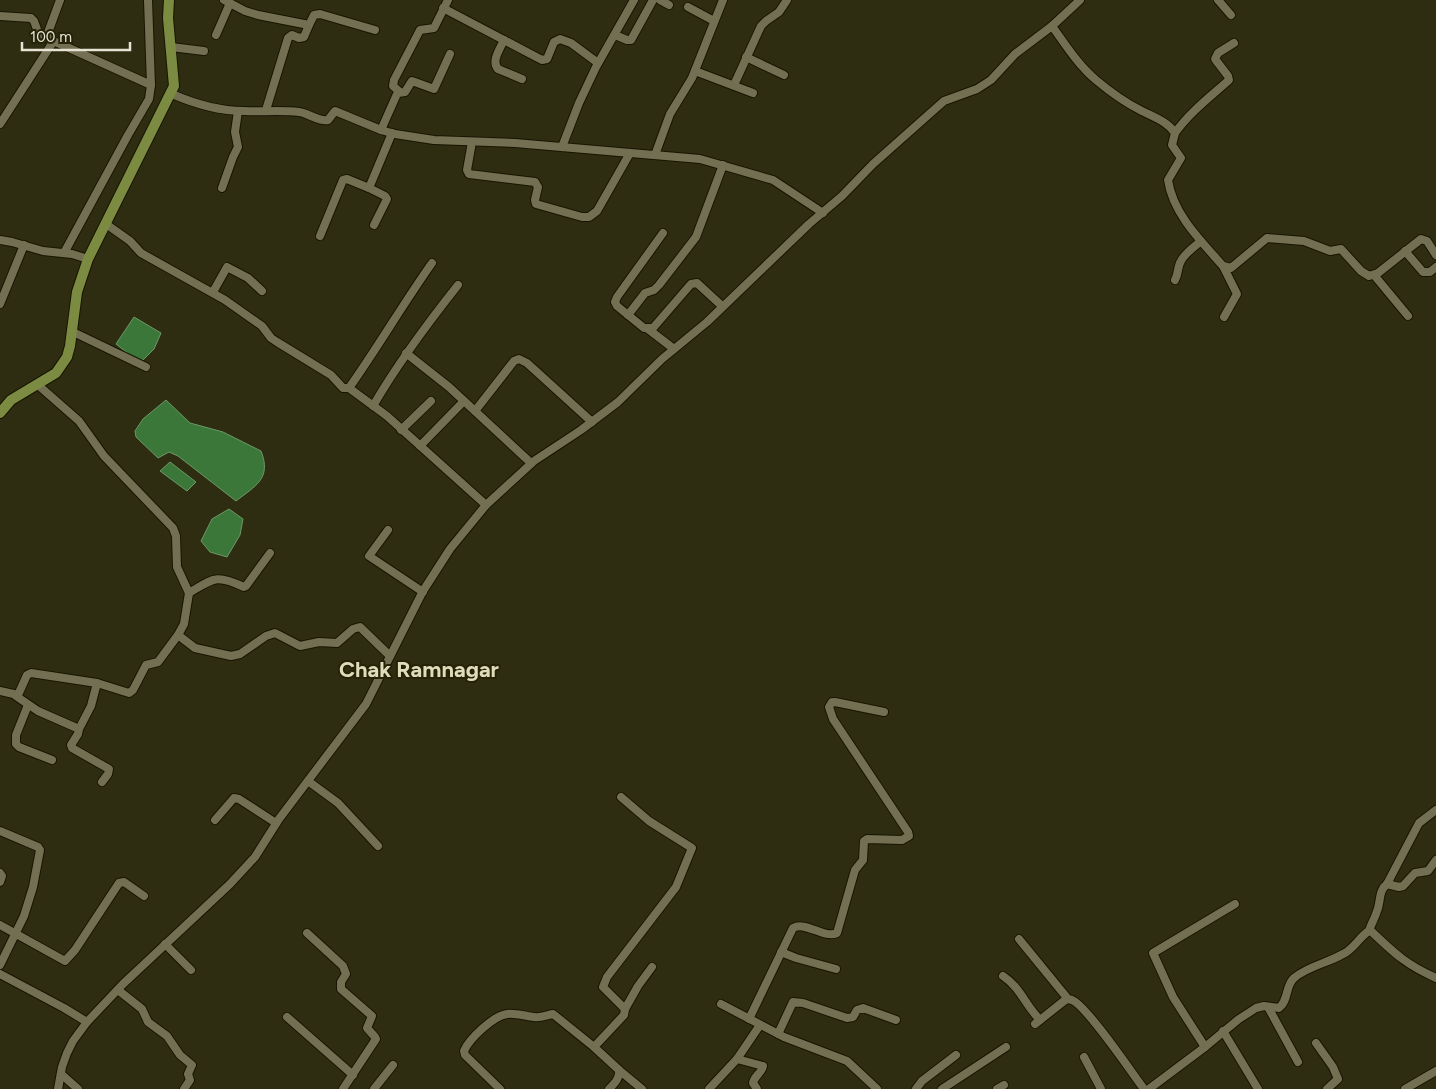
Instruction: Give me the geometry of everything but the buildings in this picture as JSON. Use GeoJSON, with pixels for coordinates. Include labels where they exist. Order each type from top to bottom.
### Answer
{"type":"FeatureCollection","features":[{"type":"Feature","properties":{"kind":"main road"},"geometry":{"type":"LineString","coordinates":[[0,412],[11,400],[56,373],[68,357],[77,292],[76,256],[106,224],[172,94],[175,78],[168,18],[168,0]]}},
{"type":"Feature","properties":{"kind":"street"},"geometry":{"type":"LineString","coordinates":[[0,124],[50,40],[60,0]]}},
{"type":"Feature","properties":{"kind":"street"},"geometry":{"type":"LineString","coordinates":[[0,240],[43,251],[76,256],[128,134],[146,105],[151,85],[148,0]]}},
{"type":"Feature","properties":{"kind":"street"},"geometry":{"type":"LineString","coordinates":[[400,92],[392,86],[420,30],[434,28],[448,0]]}},
{"type":"Feature","properties":{"kind":"street"},"geometry":{"type":"LineString","coordinates":[[562,147],[579,103],[598,63],[634,0]]}},
{"type":"Feature","properties":{"kind":"street"},"geometry":{"type":"LineString","coordinates":[[615,34],[631,40],[652,0]]}},
{"type":"Feature","properties":{"kind":"street"},"geometry":{"type":"LineString","coordinates":[[660,0],[669,5]]}},
{"type":"Feature","properties":{"kind":"street"},"geometry":{"type":"LineString","coordinates":[[655,155],[670,114],[687,88],[695,71],[723,0]]}},
{"type":"Feature","properties":{"kind":"street"},"geometry":{"type":"LineString","coordinates":[[734,85],[761,26],[779,12],[787,0]]}},
{"type":"Feature","properties":{"kind":"street"},"geometry":{"type":"LineString","coordinates":[[58,1089],[67,1053],[73,1040],[87,1022],[165,944],[250,864],[276,824],[366,704],[423,592],[450,550],[486,505],[531,463],[618,402],[662,359],[842,196],[873,164],[944,101],[984,85],[1026,45],[1052,26],[1080,0]]}},
{"type":"Feature","properties":{"kind":"street"},"geometry":{"type":"LineString","coordinates":[[1218,0],[1231,15]]}},
{"type":"Feature","properties":{"kind":"street"},"geometry":{"type":"LineString","coordinates":[[216,35],[227,2],[258,15],[309,25]]}},
{"type":"Feature","properties":{"kind":"street"},"geometry":{"type":"LineString","coordinates":[[688,7],[714,21]]}},
{"type":"Feature","properties":{"kind":"street"},"geometry":{"type":"LineString","coordinates":[[443,8],[544,60],[550,55],[556,40],[564,39],[598,63]]}},
{"type":"Feature","properties":{"kind":"street"},"geometry":{"type":"LineString","coordinates":[[266,110],[288,38],[292,35],[302,38],[314,15],[320,14],[374,30]]}},
{"type":"Feature","properties":{"kind":"street"},"geometry":{"type":"LineString","coordinates":[[0,16],[31,18],[38,32],[50,40],[151,85]]}},
{"type":"Feature","properties":{"kind":"street"},"geometry":{"type":"LineString","coordinates":[[1052,26],[1076,58],[1097,81],[1128,103],[1167,124],[1176,134]]}},
{"type":"Feature","properties":{"kind":"street"},"geometry":{"type":"LineString","coordinates":[[504,40],[494,62],[495,66],[522,79]]}},
{"type":"Feature","properties":{"kind":"street"},"geometry":{"type":"LineString","coordinates":[[1224,317],[1237,294],[1223,266],[1201,241],[1180,211],[1169,187],[1168,180],[1169,175],[1178,165],[1181,158],[1172,145],[1176,134],[1184,122],[1229,80],[1215,59],[1218,54],[1234,43]]}},
{"type":"Feature","properties":{"kind":"street"},"geometry":{"type":"LineString","coordinates":[[171,47],[204,51]]}},
{"type":"Feature","properties":{"kind":"street"},"geometry":{"type":"LineString","coordinates":[[381,130],[396,96],[400,92],[405,92],[412,81],[434,89],[450,54]]}},
{"type":"Feature","properties":{"kind":"street"},"geometry":{"type":"LineString","coordinates":[[746,57],[784,75]]}},
{"type":"Feature","properties":{"kind":"street"},"geometry":{"type":"LineString","coordinates":[[695,71],[752,93]]}},
{"type":"Feature","properties":{"kind":"street"},"geometry":{"type":"LineString","coordinates":[[172,94],[197,104],[238,111],[302,112],[324,120],[328,120],[335,111],[381,130],[434,140],[515,143],[700,159],[723,164],[773,180],[823,213]]}},
{"type":"Feature","properties":{"kind":"street"},"geometry":{"type":"LineString","coordinates":[[222,188],[238,147],[234,132],[238,111]]}},
{"type":"Feature","properties":{"kind":"street"},"geometry":{"type":"LineString","coordinates":[[368,188],[392,133]]}},
{"type":"Feature","properties":{"kind":"street"},"geometry":{"type":"LineString","coordinates":[[472,142],[469,174],[535,182],[538,187],[536,204],[582,217],[590,217],[597,211],[630,153]]}},
{"type":"Feature","properties":{"kind":"street"},"geometry":{"type":"LineString","coordinates":[[628,315],[645,293],[654,290],[659,285],[696,237],[723,164]]}},
{"type":"Feature","properties":{"kind":"street"},"geometry":{"type":"LineString","coordinates":[[320,236],[344,179],[368,188],[385,196],[387,199],[374,225]]}},
{"type":"Feature","properties":{"kind":"street"},"geometry":{"type":"LineString","coordinates":[[106,224],[130,241],[141,253],[213,292],[262,326],[271,338],[332,375],[343,388],[348,388],[373,406],[486,505]]}},
{"type":"Feature","properties":{"kind":"street"},"geometry":{"type":"LineString","coordinates":[[663,233],[615,302],[617,306],[644,328],[674,349]]}},
{"type":"Feature","properties":{"kind":"street"},"geometry":{"type":"LineString","coordinates":[[1223,266],[1230,268],[1234,266],[1264,239],[1296,239],[1316,244],[1330,252],[1341,249],[1363,274],[1369,276],[1374,275],[1417,241],[1424,239],[1436,255]]}},
{"type":"Feature","properties":{"kind":"street"},"geometry":{"type":"LineString","coordinates":[[1175,280],[1182,258],[1201,241]]}},
{"type":"Feature","properties":{"kind":"street"},"geometry":{"type":"LineString","coordinates":[[0,304],[24,245]]}},
{"type":"Feature","properties":{"kind":"street"},"geometry":{"type":"LineString","coordinates":[[1406,250],[1424,272],[1430,272],[1436,267]]}},
{"type":"Feature","properties":{"kind":"street"},"geometry":{"type":"LineString","coordinates":[[348,388],[432,263]]}},
{"type":"Feature","properties":{"kind":"street"},"geometry":{"type":"LineString","coordinates":[[213,292],[227,267],[248,278],[262,291]]}},
{"type":"Feature","properties":{"kind":"street"},"geometry":{"type":"LineString","coordinates":[[1374,275],[1408,316]]}},
{"type":"Feature","properties":{"kind":"street"},"geometry":{"type":"LineString","coordinates":[[648,329],[656,326],[694,282],[699,284],[722,306]]}},
{"type":"Feature","properties":{"kind":"street"},"geometry":{"type":"LineString","coordinates":[[373,406],[406,353],[458,285]]}},
{"type":"Feature","properties":{"kind":"street"},"geometry":{"type":"LineString","coordinates":[[72,331],[146,367]]}},
{"type":"Feature","properties":{"kind":"street"},"geometry":{"type":"LineString","coordinates":[[406,353],[436,376],[531,463]]}},
{"type":"Feature","properties":{"kind":"street"},"geometry":{"type":"LineString","coordinates":[[475,411],[514,361],[519,359],[527,363],[592,422]]}},
{"type":"Feature","properties":{"kind":"street"},"geometry":{"type":"LineString","coordinates":[[16,696],[21,692],[27,675],[32,672],[131,692],[146,665],[151,663],[157,664],[178,635],[184,624],[189,593],[177,567],[176,536],[173,528],[104,456],[79,421],[38,385]]}},
{"type":"Feature","properties":{"kind":"street"},"geometry":{"type":"LineString","coordinates":[[401,430],[431,401]]}},
{"type":"Feature","properties":{"kind":"street"},"geometry":{"type":"LineString","coordinates":[[420,446],[464,401]]}},
{"type":"Feature","properties":{"kind":"street"},"geometry":{"type":"LineString","coordinates":[[388,530],[370,556],[423,592]]}},
{"type":"Feature","properties":{"kind":"street"},"geometry":{"type":"LineString","coordinates":[[189,593],[217,578],[246,586],[270,552]]}},
{"type":"Feature","properties":{"kind":"street"},"geometry":{"type":"LineString","coordinates":[[178,635],[195,648],[231,656],[240,654],[271,634],[278,634],[297,645],[303,646],[319,642],[337,643],[353,629],[360,627],[390,656]]}},
{"type":"Feature","properties":{"kind":"street"},"geometry":{"type":"LineString","coordinates":[[97,684],[91,706],[71,745],[72,748],[109,769],[102,782]]}},
{"type":"Feature","properties":{"kind":"street"},"geometry":{"type":"LineString","coordinates":[[0,691],[16,696],[38,711],[79,729]]}},
{"type":"Feature","properties":{"kind":"street"},"geometry":{"type":"LineString","coordinates":[[749,1019],[791,932],[796,926],[831,935],[837,933],[855,870],[863,860],[864,840],[902,840],[909,836],[833,719],[829,707],[832,702],[835,702],[884,712]]}},
{"type":"Feature","properties":{"kind":"street"},"geometry":{"type":"LineString","coordinates":[[28,704],[16,735],[16,744],[52,760]]}},
{"type":"Feature","properties":{"kind":"street"},"geometry":{"type":"LineString","coordinates":[[308,782],[338,803],[378,846]]}},
{"type":"Feature","properties":{"kind":"street"},"geometry":{"type":"LineString","coordinates":[[621,797],[649,821],[692,848],[676,887],[605,982],[603,987],[606,992],[626,1009]]}},
{"type":"Feature","properties":{"kind":"street"},"geometry":{"type":"LineString","coordinates":[[216,820],[234,798],[239,799],[276,824]]}},
{"type":"Feature","properties":{"kind":"street"},"geometry":{"type":"LineString","coordinates":[[1149,1089],[1256,1008],[1279,1008],[1284,1004],[1288,986],[1295,977],[1344,954],[1368,931],[1378,909],[1382,889],[1387,884],[1419,823],[1436,810]]}},
{"type":"Feature","properties":{"kind":"street"},"geometry":{"type":"LineString","coordinates":[[0,831],[38,847],[40,850],[33,887],[24,916],[0,965]]}},
{"type":"Feature","properties":{"kind":"street"},"geometry":{"type":"LineString","coordinates":[[1387,884],[1403,886],[1415,873],[1428,871],[1436,860]]}},
{"type":"Feature","properties":{"kind":"street"},"geometry":{"type":"LineString","coordinates":[[0,873],[2,876],[0,882]]}},
{"type":"Feature","properties":{"kind":"street"},"geometry":{"type":"LineString","coordinates":[[0,925],[66,961],[119,883],[124,882],[144,896]]}},
{"type":"Feature","properties":{"kind":"street"},"geometry":{"type":"LineString","coordinates":[[1205,1047],[1173,997],[1153,953],[1235,904]]}},
{"type":"Feature","properties":{"kind":"street"},"geometry":{"type":"LineString","coordinates":[[1368,931],[1372,932],[1401,959],[1418,970],[1436,978]]}},
{"type":"Feature","properties":{"kind":"street"},"geometry":{"type":"LineString","coordinates":[[306,933],[343,966],[346,974],[340,985],[341,989],[372,1016],[367,1028],[376,1039],[343,1089]]}},
{"type":"Feature","properties":{"kind":"street"},"geometry":{"type":"LineString","coordinates":[[1018,939],[1068,999],[1077,1004],[1090,1017],[1144,1089]]}},
{"type":"Feature","properties":{"kind":"street"},"geometry":{"type":"LineString","coordinates":[[165,944],[191,970]]}},
{"type":"Feature","properties":{"kind":"street"},"geometry":{"type":"LineString","coordinates":[[781,952],[836,970]]}},
{"type":"Feature","properties":{"kind":"street"},"geometry":{"type":"LineString","coordinates":[[594,1047],[624,1016],[638,986],[652,967]]}},
{"type":"Feature","properties":{"kind":"street"},"geometry":{"type":"LineString","coordinates":[[0,974],[87,1022]]}},
{"type":"Feature","properties":{"kind":"street"},"geometry":{"type":"LineString","coordinates":[[1003,976],[1014,984],[1037,1022],[1068,999]]}},
{"type":"Feature","properties":{"kind":"street"},"geometry":{"type":"LineString","coordinates":[[118,990],[142,1010],[148,1022],[167,1036],[180,1055],[192,1065],[188,1074],[190,1080],[184,1089]]}},
{"type":"Feature","properties":{"kind":"street"},"geometry":{"type":"LineString","coordinates":[[778,1034],[793,1002],[803,1003],[847,1018],[853,1017],[857,1010],[863,1008],[896,1020]]}},
{"type":"Feature","properties":{"kind":"street"},"geometry":{"type":"LineString","coordinates":[[721,1004],[778,1034],[847,1061],[877,1089]]}},
{"type":"Feature","properties":{"kind":"street"},"geometry":{"type":"LineString","coordinates":[[1268,1007],[1298,1062]]}},
{"type":"Feature","properties":{"kind":"street"},"geometry":{"type":"LineString","coordinates":[[500,1089],[464,1051],[474,1037],[497,1017],[510,1013],[538,1017],[553,1014],[642,1089]]}},
{"type":"Feature","properties":{"kind":"street"},"geometry":{"type":"LineString","coordinates":[[287,1017],[353,1075]]}},
{"type":"Feature","properties":{"kind":"street"},"geometry":{"type":"LineString","coordinates":[[709,1089],[737,1059],[760,1025]]}},
{"type":"Feature","properties":{"kind":"street"},"geometry":{"type":"LineString","coordinates":[[1224,1031],[1258,1089]]}},
{"type":"Feature","properties":{"kind":"street"},"geometry":{"type":"LineString","coordinates":[[1316,1043],[1333,1067],[1338,1079],[1327,1089]]}},
{"type":"Feature","properties":{"kind":"street"},"geometry":{"type":"LineString","coordinates":[[942,1089],[1006,1047]]}},
{"type":"Feature","properties":{"kind":"street"},"geometry":{"type":"LineString","coordinates":[[916,1089],[922,1081],[956,1054]]}},
{"type":"Feature","properties":{"kind":"street"},"geometry":{"type":"LineString","coordinates":[[1084,1057],[1101,1089]]}},
{"type":"Feature","properties":{"kind":"street"},"geometry":{"type":"LineString","coordinates":[[737,1059],[763,1066],[753,1080],[757,1089]]}},
{"type":"Feature","properties":{"kind":"street"},"geometry":{"type":"LineString","coordinates":[[374,1089],[393,1065]]}},
{"type":"Feature","properties":{"kind":"street"},"geometry":{"type":"LineString","coordinates":[[609,1089],[617,1079],[619,1070]]}},
{"type":"Feature","properties":{"kind":"street"},"geometry":{"type":"LineString","coordinates":[[1404,1089],[1436,1071]]}},
{"type":"Feature","properties":{"kind":"street"},"geometry":{"type":"LineString","coordinates":[[61,1074],[78,1089]]}},
{"type":"Feature","properties":{"kind":"shaded area"},"geometry":{"type":"Polygon","coordinates":[[[134,317],[161,333],[154,349],[140,363],[116,344],[134,317]]]}},
{"type":"Feature","properties":{"kind":"shaded area"},"geometry":{"type":"Polygon","coordinates":[[[166,400],[190,423],[223,432],[261,451],[264,469],[260,481],[236,501],[178,456],[169,452],[158,458],[136,437],[135,431],[143,419],[166,400]]]}},
{"type":"Feature","properties":{"kind":"shaded area"},"geometry":{"type":"Polygon","coordinates":[[[170,462],[196,482],[187,491],[160,471],[170,462]]]}},
{"type":"Feature","properties":{"kind":"shaded area"},"geometry":{"type":"Polygon","coordinates":[[[229,509],[243,519],[240,535],[227,557],[210,552],[201,541],[212,519],[229,509]]]}},
{"type":"Feature","properties":{"kind":"district","name":"Chak Ramnagar"},"geometry":{"type":"Point","coordinates":[419,669]}}]}
